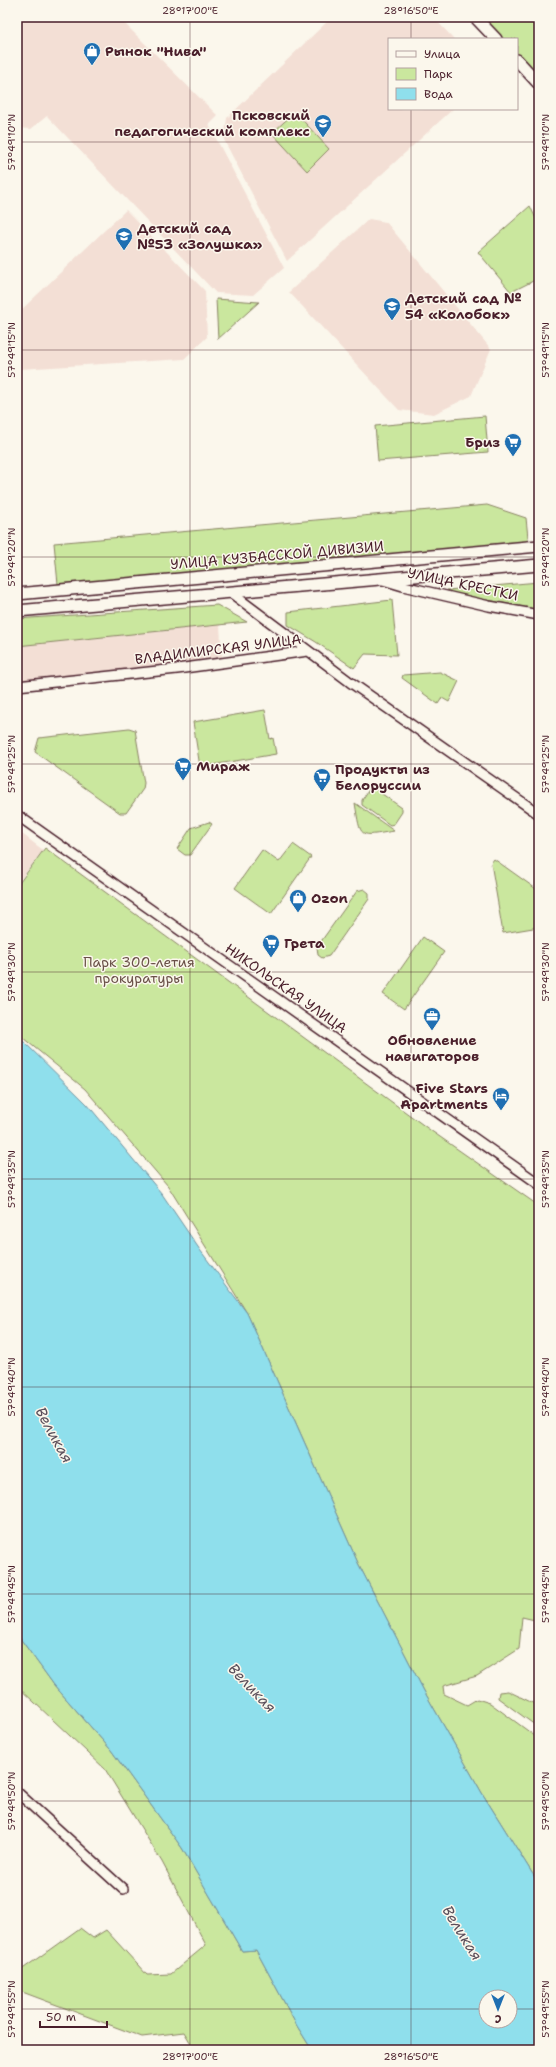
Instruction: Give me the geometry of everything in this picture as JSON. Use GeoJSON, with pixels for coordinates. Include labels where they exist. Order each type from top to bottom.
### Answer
{"type":"FeatureCollection","features":[{"type":"Feature","properties":{"kind":"street"},"geometry":{"type":"LineString","coordinates":[[475,17],[495,38]]}},
{"type":"Feature","properties":{"kind":"street"},"geometry":{"type":"LineString","coordinates":[[518,61],[539,84]]}},
{"type":"Feature","properties":{"kind":"street","name":"УЛИЦА КУЗБАССКОЙ ДИВИЗИИ"},"geometry":{"type":"LineString","coordinates":[[17,594],[539,546]]}},
{"type":"Feature","properties":{"kind":"street"},"geometry":{"type":"LineString","coordinates":[[17,611],[539,565]]}},
{"type":"Feature","properties":{"kind":"street","name":"УЛИЦА КРЕСТКИ"},"geometry":{"type":"LineString","coordinates":[[381,580],[489,606],[539,615]]}},
{"type":"Feature","properties":{"kind":"street"},"geometry":{"type":"LineString","coordinates":[[230,592],[308,650]]}},
{"type":"Feature","properties":{"kind":"street","name":"ВЛАДИМИРСКАЯ УЛИЦА"},"geometry":{"type":"LineString","coordinates":[[17,686],[176,669],[308,650],[539,814]]}},
{"type":"Feature","properties":{"kind":"street","name":"НИКОЛЬСКАЯ УЛИЦА"},"geometry":{"type":"LineString","coordinates":[[17,815],[539,1184]]}},
{"type":"Feature","properties":{"kind":"street"},"geometry":{"type":"LineString","coordinates":[[17,1792],[124,1889]]}},
{"type":"Feature","properties":{"kind":"shaded area","name":"Рынок \"Нива\""},"geometry":{"type":"Polygon","coordinates":[[[17,17],[118,17],[218,116],[209,125],[284,268],[253,295],[216,293],[47,116],[31,129],[17,128],[17,17]]]}},
{"type":"Feature","properties":{"kind":"shaded area","name":"Псковский педагогический комплекс"},"geometry":{"type":"Polygon","coordinates":[[[332,17],[433,17],[453,38],[388,38],[388,110],[452,110],[287,261],[224,140],[227,118],[332,17]]]}},
{"type":"Feature","properties":{"kind":"shaded area","name":"Детский сад №53 «Золушка»"},"geometry":{"type":"Polygon","coordinates":[[[126,210],[205,291],[207,337],[184,359],[19,369],[17,367],[17,314],[126,210]]]}},
{"type":"Feature","properties":{"kind":"shaded area","name":"Детский сад № 54 «Колобок»"},"geometry":{"type":"Polygon","coordinates":[[[369,219],[386,222],[491,349],[471,396],[434,414],[399,410],[289,292],[369,219]]]}},
{"type":"Feature","properties":{"kind":"shaded area"},"geometry":{"type":"Polygon","coordinates":[[[220,625],[222,659],[17,683],[17,646],[220,625]]]}},
{"type":"Feature","properties":{"kind":"shaded area"},"geometry":{"type":"Polygon","coordinates":[[[17,830],[43,850],[17,884],[17,830]]]}},
{"type":"Feature","properties":{"kind":"green space"},"geometry":{"type":"Polygon","coordinates":[[[483,17],[539,17],[539,76],[518,54],[518,38],[503,38],[483,17]]]}},
{"type":"Feature","properties":{"kind":"green space"},"geometry":{"type":"Polygon","coordinates":[[[295,112],[329,149],[307,171],[272,133],[295,112]]]}},
{"type":"Feature","properties":{"kind":"green space"},"geometry":{"type":"Polygon","coordinates":[[[530,206],[539,225],[539,278],[511,292],[478,252],[530,206]]]}},
{"type":"Feature","properties":{"kind":"green space"},"geometry":{"type":"Polygon","coordinates":[[[216,299],[259,302],[218,339],[216,299]]]}},
{"type":"Feature","properties":{"kind":"green space"},"geometry":{"type":"Polygon","coordinates":[[[485,416],[488,452],[378,461],[375,426],[485,416]]]}},
{"type":"Feature","properties":{"kind":"green space"},"geometry":{"type":"Polygon","coordinates":[[[487,505],[526,518],[529,548],[58,584],[54,543],[487,505]]]}},
{"type":"Feature","properties":{"kind":"green space"},"geometry":{"type":"Polygon","coordinates":[[[539,582],[539,610],[451,593],[447,590],[539,582]]]}},
{"type":"Feature","properties":{"kind":"green space"},"geometry":{"type":"Polygon","coordinates":[[[392,600],[397,655],[365,654],[354,668],[288,625],[288,612],[392,600]]]}},
{"type":"Feature","properties":{"kind":"green space"},"geometry":{"type":"Polygon","coordinates":[[[217,605],[247,622],[17,646],[17,619],[217,605]]]}},
{"type":"Feature","properties":{"kind":"green space"},"geometry":{"type":"Polygon","coordinates":[[[440,672],[459,681],[449,702],[442,698],[438,704],[402,678],[403,675],[440,672]]]}},
{"type":"Feature","properties":{"kind":"green space"},"geometry":{"type":"Polygon","coordinates":[[[265,710],[270,739],[273,738],[276,754],[200,767],[193,722],[265,710]]]}},
{"type":"Feature","properties":{"kind":"green space"},"geometry":{"type":"Polygon","coordinates":[[[129,728],[135,730],[144,783],[143,789],[126,813],[120,813],[35,752],[39,738],[129,728]]]}},
{"type":"Feature","properties":{"kind":"green space"},"geometry":{"type":"Polygon","coordinates":[[[370,788],[375,789],[402,808],[402,812],[394,824],[390,825],[362,805],[362,800],[370,788]]]}},
{"type":"Feature","properties":{"kind":"green space"},"geometry":{"type":"Polygon","coordinates":[[[355,803],[394,831],[374,834],[363,833],[360,829],[355,803]]]}},
{"type":"Feature","properties":{"kind":"green space"},"geometry":{"type":"Polygon","coordinates":[[[209,822],[212,824],[190,855],[185,855],[177,849],[191,828],[209,822]]]}},
{"type":"Feature","properties":{"kind":"green space"},"geometry":{"type":"Polygon","coordinates":[[[293,844],[311,857],[271,914],[235,888],[262,850],[279,862],[293,844]]]}},
{"type":"Feature","properties":{"kind":"green space","name":"Парк 300-летия прокуратуры"},"geometry":{"type":"Polygon","coordinates":[[[45,848],[430,1130],[539,1206],[539,1621],[522,1617],[519,1649],[477,1676],[443,1686],[444,1694],[467,1705],[477,1699],[490,1703],[539,1739],[539,1884],[482,1793],[424,1691],[358,1563],[247,1313],[168,1186],[85,1089],[17,1033],[17,886],[45,848]]]}},
{"type":"Feature","properties":{"kind":"green space"},"geometry":{"type":"Polygon","coordinates":[[[494,859],[539,891],[539,927],[503,933],[491,863],[494,859]]]}},
{"type":"Feature","properties":{"kind":"green space"},"geometry":{"type":"Polygon","coordinates":[[[364,889],[369,893],[369,899],[329,956],[322,958],[318,955],[317,947],[357,891],[364,889]]]}},
{"type":"Feature","properties":{"kind":"green space"},"geometry":{"type":"Polygon","coordinates":[[[423,937],[444,952],[404,1009],[383,994],[423,937]]]}},
{"type":"Feature","properties":{"kind":"green space"},"geometry":{"type":"Polygon","coordinates":[[[17,1634],[54,1685],[111,1750],[182,1848],[242,1951],[256,1950],[297,2026],[312,2050],[195,2050],[184,2032],[142,2037],[17,1990],[17,1973],[80,1928],[93,1938],[106,1930],[147,1975],[171,1974],[206,1945],[162,1862],[105,1769],[17,1686],[17,1634]]]}},
{"type":"Feature","properties":{"kind":"green space"},"geometry":{"type":"Polygon","coordinates":[[[508,1691],[539,1706],[539,1728],[498,1698],[499,1692],[508,1691]]]}},
{"type":"Feature","properties":{"kind":"water","name":"Великая"},"geometry":{"type":"Polygon","coordinates":[[[17,1035],[87,1104],[162,1194],[200,1250],[247,1313],[358,1563],[424,1691],[482,1793],[539,1884],[539,2050],[312,2050],[297,2026],[256,1950],[242,1951],[182,1848],[111,1750],[54,1685],[17,1634],[17,1035]]]}},
{"type":"Feature","properties":{"kind":"place","name":"Рынок \"Нива\""},"geometry":{"type":"Point","coordinates":[92,66]}},
{"type":"Feature","properties":{"kind":"place","name":"Псковский педагогический комплекс"},"geometry":{"type":"Point","coordinates":[323,138]}},
{"type":"Feature","properties":{"kind":"place","name":"Детский сад №53 «Золушка»"},"geometry":{"type":"Point","coordinates":[124,251]}},
{"type":"Feature","properties":{"kind":"place","name":"Детский сад № 54 «Колобок»"},"geometry":{"type":"Point","coordinates":[392,321]}},
{"type":"Feature","properties":{"kind":"place","name":"Бриз"},"geometry":{"type":"Point","coordinates":[513,457]}},
{"type":"Feature","properties":{"kind":"place","name":"Мираж"},"geometry":{"type":"Point","coordinates":[183,781]}},
{"type":"Feature","properties":{"kind":"place","name":"Продукты из Белоруссии"},"geometry":{"type":"Point","coordinates":[322,792]}},
{"type":"Feature","properties":{"kind":"place","name":"Ozon"},"geometry":{"type":"Point","coordinates":[298,913]}},
{"type":"Feature","properties":{"kind":"place","name":"Грета"},"geometry":{"type":"Point","coordinates":[271,958]}},
{"type":"Feature","properties":{"kind":"place","name":"Обновление навигаторов"},"geometry":{"type":"Point","coordinates":[432,1031]}},
{"type":"Feature","properties":{"kind":"place","name":"Five Stars Apartments"},"geometry":{"type":"Point","coordinates":[501,1111]}}]}
